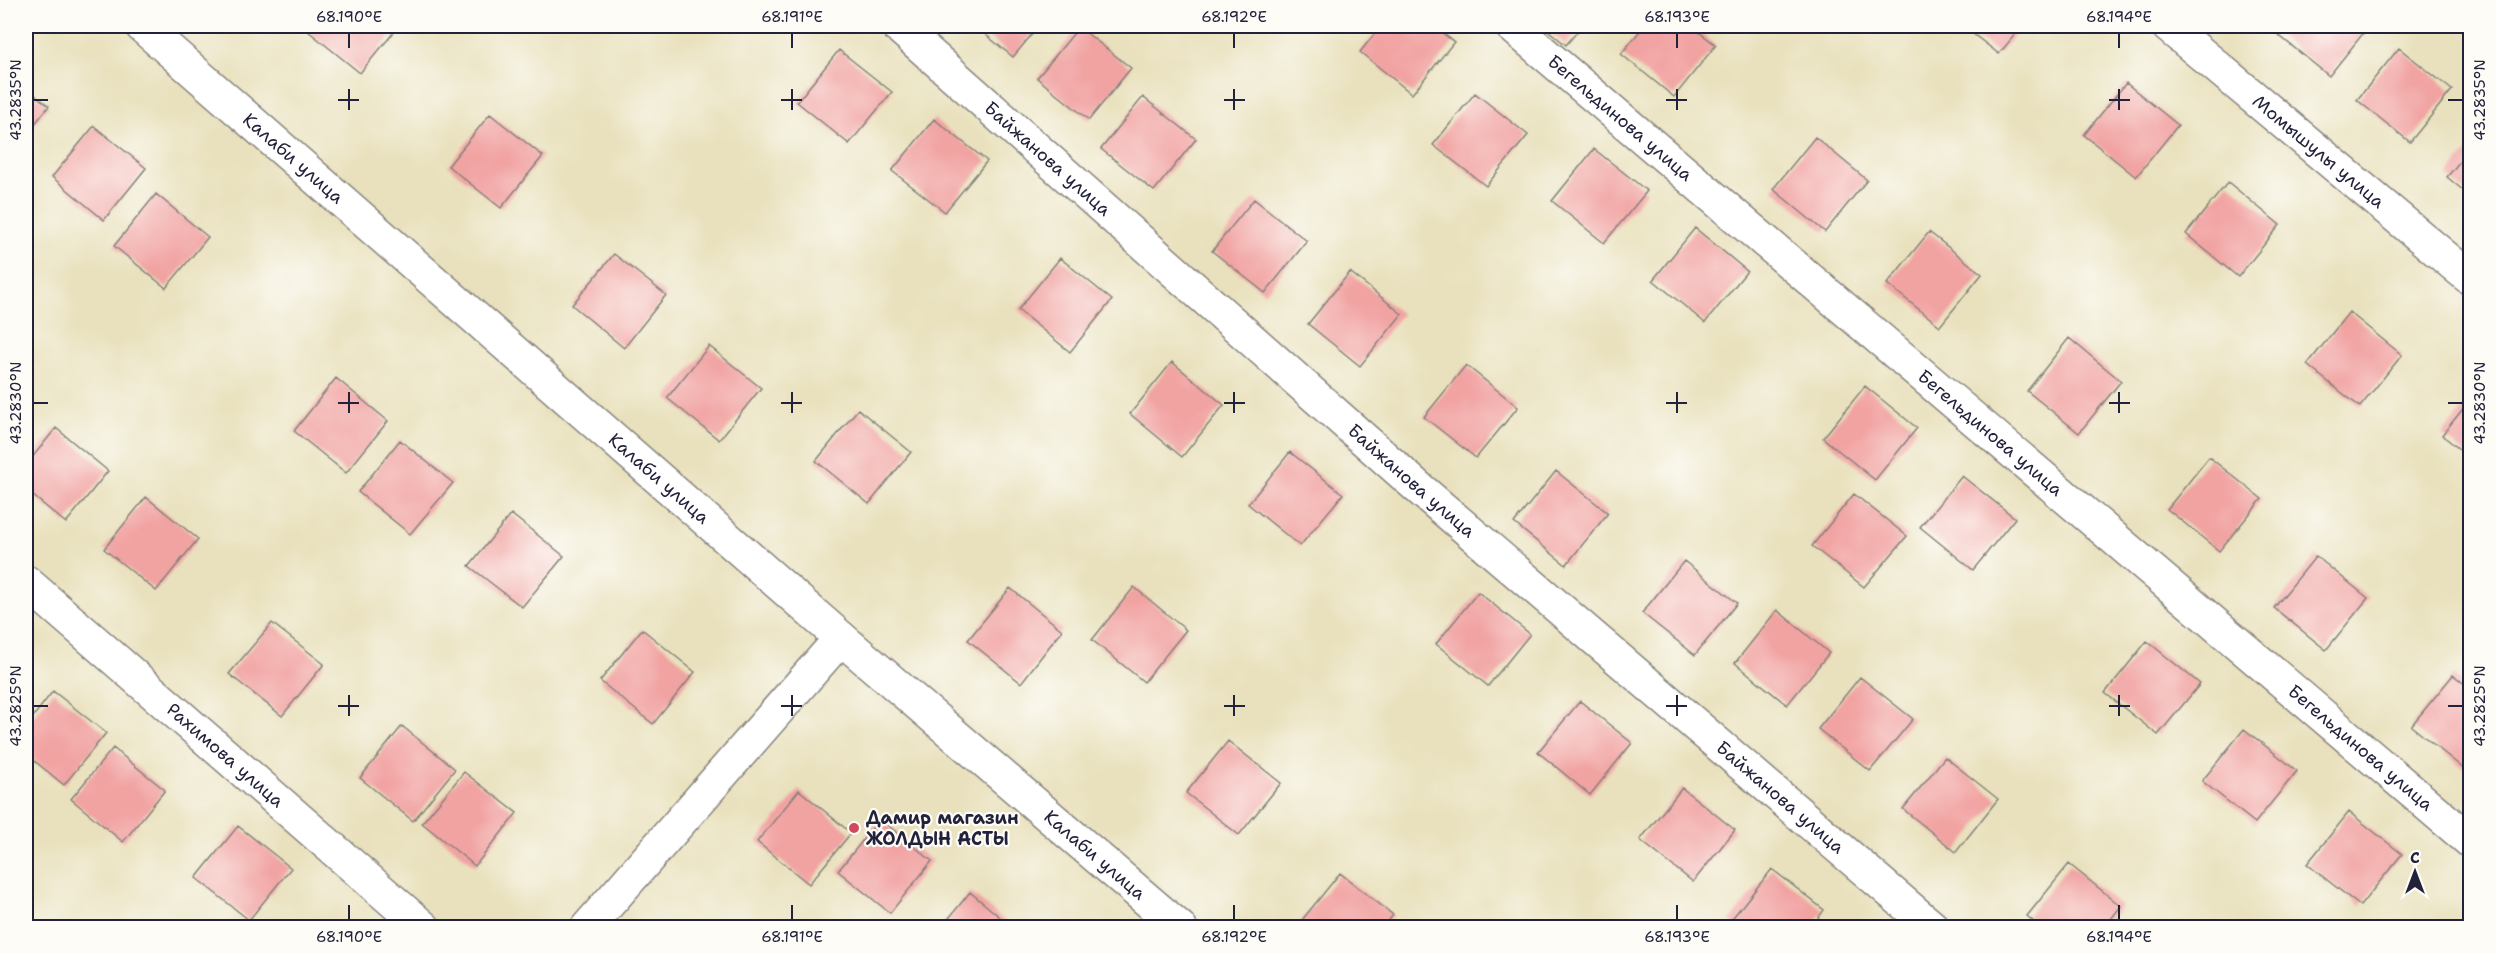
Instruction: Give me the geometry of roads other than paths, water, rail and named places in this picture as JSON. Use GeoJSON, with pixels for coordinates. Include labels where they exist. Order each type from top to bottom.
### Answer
{"type":"FeatureCollection","features":[{"type":"Feature","properties":{"kind":"street","name":"Калаби улица"},"geometry":{"type":"LineString","coordinates":[[142,26],[841,638],[1180,927]]}},
{"type":"Feature","properties":{"kind":"street","name":"Байжанова улица"},"geometry":{"type":"LineString","coordinates":[[898,26],[1421,490],[1933,927]]}},
{"type":"Feature","properties":{"kind":"street","name":"Бегельдинова улица"},"geometry":{"type":"LineString","coordinates":[[1512,26],[2470,841]]}},
{"type":"Feature","properties":{"kind":"street","name":"Момышулы улица"},"geometry":{"type":"LineString","coordinates":[[2168,26],[2470,278]]}},
{"type":"Feature","properties":{"kind":"street","name":"Рахимова улица"},"geometry":{"type":"LineString","coordinates":[[26,582],[424,927]]}},
{"type":"Feature","properties":{"kind":"street"},"geometry":{"type":"LineString","coordinates":[[587,927],[841,638]]}},
{"type":"Feature","properties":{"kind":"place","name":"Дамир магазин ЖОЛДЫН АСТЫ"},"geometry":{"type":"Point","coordinates":[854,828]}}]}
